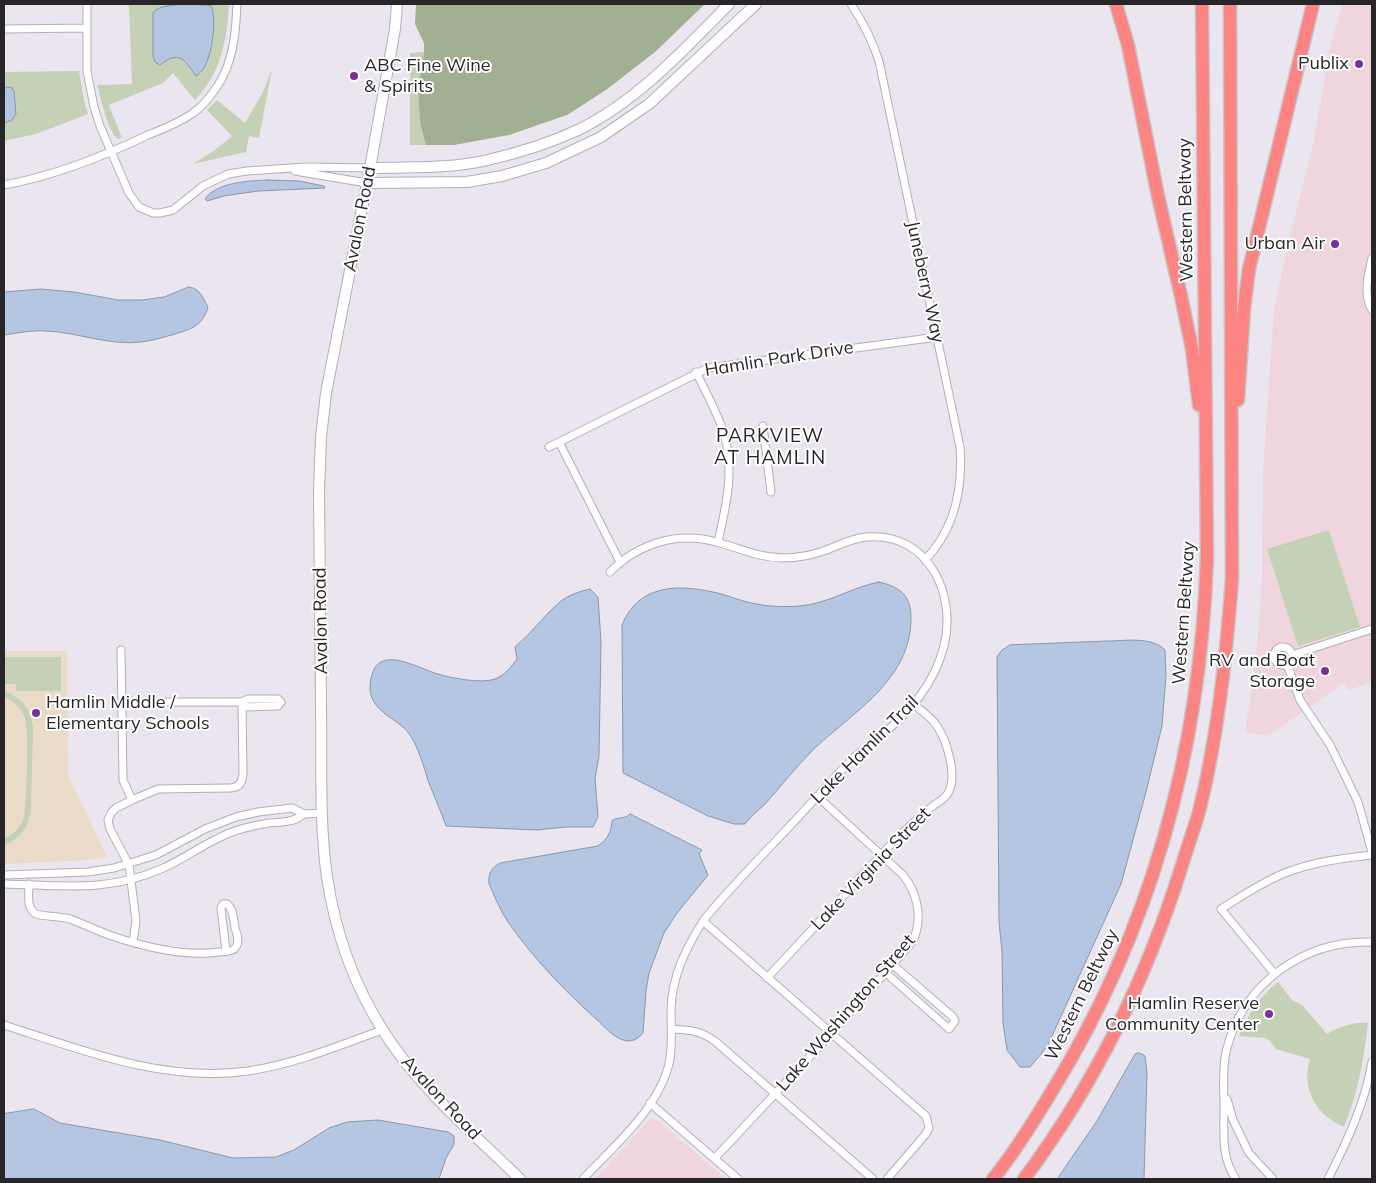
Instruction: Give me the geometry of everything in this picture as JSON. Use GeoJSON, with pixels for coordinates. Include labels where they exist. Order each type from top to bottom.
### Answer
{"type":"FeatureCollection","features":[{"type":"Feature","properties":{"kind":"highway"},"geometry":{"type":"LineString","coordinates":[[1116,4],[1128,45],[1158,196],[1192,350],[1200,413],[1206,493]]}},
{"type":"Feature","properties":{"kind":"highway","name":"Western Beltway"},"geometry":{"type":"LineString","coordinates":[[993,1179],[1034,1122],[1075,1054],[1109,988],[1152,880],[1174,806],[1190,733],[1199,673],[1206,590],[1202,4]]}},
{"type":"Feature","properties":{"kind":"highway"},"geometry":{"type":"LineString","coordinates":[[1024,1179],[1040,1158],[1078,1098],[1116,1031],[1143,972],[1172,896],[1198,812],[1213,740],[1229,626],[1232,579],[1230,4]]}},
{"type":"Feature","properties":{"kind":"highway"},"geometry":{"type":"LineString","coordinates":[[1232,459],[1240,380],[1244,308],[1249,269],[1313,4]]}},
{"type":"Feature","properties":{"kind":"main road","name":"Avalon Road"},"geometry":{"type":"LineString","coordinates":[[397,4],[370,168],[332,357],[321,437],[319,490],[322,813],[327,877],[336,924],[366,1002],[382,1030],[415,1075],[520,1179]]}},
{"type":"Feature","properties":{"kind":"main road"},"geometry":{"type":"LineString","coordinates":[[370,168],[452,165],[487,160],[534,147],[579,130],[646,84],[729,4]]}},
{"type":"Feature","properties":{"kind":"main road"},"geometry":{"type":"LineString","coordinates":[[367,184],[467,182],[502,176],[546,163],[601,138],[649,104],[756,4]]}},
{"type":"Feature","properties":{"kind":"street"},"geometry":{"type":"LineString","coordinates":[[86,4],[87,71],[90,88],[100,126],[133,201],[138,207],[153,213],[173,210],[203,186],[214,179],[228,174],[306,167],[370,168]]}},
{"type":"Feature","properties":{"kind":"street"},"geometry":{"type":"LineString","coordinates":[[4,185],[39,177],[111,152],[179,122],[194,113],[217,87],[225,72],[233,43],[237,4]]}},
{"type":"Feature","properties":{"kind":"street","name":"Juneberry Way"},"geometry":{"type":"LineString","coordinates":[[851,4],[865,25],[878,61],[959,439],[961,474],[957,500],[942,540],[925,560]]}},
{"type":"Feature","properties":{"kind":"street"},"geometry":{"type":"LineString","coordinates":[[4,29],[86,28]]}},
{"type":"Feature","properties":{"kind":"street"},"geometry":{"type":"LineString","coordinates":[[267,170],[299,172],[367,184]]}},
{"type":"Feature","properties":{"kind":"street"},"geometry":{"type":"LineString","coordinates":[[1372,258],[1367,293],[1368,303],[1372,310]]}},
{"type":"Feature","properties":{"kind":"street","name":"Hamlin Park Drive"},"geometry":{"type":"LineString","coordinates":[[549,447],[696,372],[721,365],[937,337]]}},
{"type":"Feature","properties":{"kind":"street"},"geometry":{"type":"LineString","coordinates":[[696,372],[721,424],[728,453],[730,472],[728,495],[718,542]]}},
{"type":"Feature","properties":{"kind":"street"},"geometry":{"type":"LineString","coordinates":[[763,426],[771,492]]}},
{"type":"Feature","properties":{"kind":"street"},"geometry":{"type":"LineString","coordinates":[[559,442],[620,562]]}},
{"type":"Feature","properties":{"kind":"street","name":"Lake Hamlin Trail"},"geometry":{"type":"LineString","coordinates":[[582,1179],[644,1112],[661,1085],[669,1063],[672,1043],[673,986],[686,949],[703,921],[852,759],[905,716],[929,683],[939,663],[946,634],[944,594],[938,576],[925,560],[912,549],[902,543],[876,537],[854,539],[807,556],[783,558],[752,554],[718,542],[691,538],[670,539],[641,549],[620,562],[610,572]]}},
{"type":"Feature","properties":{"kind":"street"},"geometry":{"type":"LineString","coordinates":[[1292,655],[1372,628]]}},
{"type":"Feature","properties":{"kind":"street"},"geometry":{"type":"LineString","coordinates":[[1285,646],[1290,649],[1292,655],[1291,660],[1287,664],[1280,664],[1275,661],[1274,652],[1279,647],[1285,646]]}},
{"type":"Feature","properties":{"kind":"street"},"geometry":{"type":"LineString","coordinates":[[121,650],[123,780],[132,800]]}},
{"type":"Feature","properties":{"kind":"street"},"geometry":{"type":"LineString","coordinates":[[1274,973],[1221,909],[1255,888],[1285,873],[1341,858],[1372,854],[1358,802],[1330,745],[1300,700],[1287,664]]}},
{"type":"Feature","properties":{"kind":"street"},"geometry":{"type":"LineString","coordinates":[[122,702],[242,704],[243,777],[238,785],[230,788],[158,789],[132,800],[110,813],[108,820],[110,829],[128,865],[131,880],[136,921],[133,942]]}},
{"type":"Feature","properties":{"kind":"street","name":"Lake Virginia Street"},"geometry":{"type":"LineString","coordinates":[[768,978],[881,855],[919,818],[945,797],[950,787],[951,773],[950,757],[944,739],[931,718],[914,705]]}},
{"type":"Feature","properties":{"kind":"street","name":"Lake Washington Street"},"geometry":{"type":"LineString","coordinates":[[715,1158],[886,973],[913,942],[917,932],[919,914],[917,901],[909,882],[817,796]]}},
{"type":"Feature","properties":{"kind":"street"},"geometry":{"type":"LineString","coordinates":[[4,875],[88,872],[128,865],[156,855],[205,829],[236,817],[292,808],[304,814]]}},
{"type":"Feature","properties":{"kind":"street"},"geometry":{"type":"LineString","coordinates":[[4,884],[84,887],[131,880],[172,864],[204,844],[225,835],[257,825],[293,821],[304,814],[322,813]]}},
{"type":"Feature","properties":{"kind":"street"},"geometry":{"type":"LineString","coordinates":[[28,884],[29,906],[34,913],[68,919],[133,942],[191,952],[226,951],[235,948],[238,940],[230,906],[226,903],[222,905],[221,910],[226,951]]}},
{"type":"Feature","properties":{"kind":"street"},"geometry":{"type":"LineString","coordinates":[[703,921],[926,1116],[929,1128],[925,1135],[887,1179]]}},
{"type":"Feature","properties":{"kind":"street"},"geometry":{"type":"LineString","coordinates":[[1236,1179],[1230,1170],[1225,1156],[1224,1070],[1226,1052],[1238,1021],[1260,988],[1274,973],[1301,957],[1323,948],[1341,944],[1372,942]]}},
{"type":"Feature","properties":{"kind":"street"},"geometry":{"type":"LineString","coordinates":[[886,973],[949,1029],[955,1021],[953,1017],[893,965]]}},
{"type":"Feature","properties":{"kind":"street"},"geometry":{"type":"LineString","coordinates":[[4,1025],[106,1058],[156,1069],[204,1073],[248,1071],[302,1060],[382,1030]]}},
{"type":"Feature","properties":{"kind":"street"},"geometry":{"type":"LineString","coordinates":[[671,1029],[690,1030],[706,1034],[873,1179]]}},
{"type":"Feature","properties":{"kind":"street"},"geometry":{"type":"LineString","coordinates":[[1328,1179],[1370,1085],[1372,1062]]}},
{"type":"Feature","properties":{"kind":"street"},"geometry":{"type":"LineString","coordinates":[[1224,1092],[1232,1120],[1249,1153],[1273,1179]]}},
{"type":"Feature","properties":{"kind":"street"},"geometry":{"type":"LineString","coordinates":[[650,1103],[738,1179]]}},
{"type":"Feature","properties":{"kind":"shaded area"},"geometry":{"type":"Polygon","coordinates":[[[1342,4],[1372,4],[1372,682],[1349,690],[1344,683],[1268,736],[1245,732],[1259,625],[1262,579],[1263,472],[1274,309],[1289,239],[1313,145],[1330,49],[1342,4]]]}},
{"type":"Feature","properties":{"kind":"shaded area","name":"Hamlin Middle / Elementary Schools"},"geometry":{"type":"Polygon","coordinates":[[[4,651],[67,651],[68,775],[107,857],[88,860],[4,864],[4,651]]]}},
{"type":"Feature","properties":{"kind":"shaded area"},"geometry":{"type":"Polygon","coordinates":[[[649,1120],[659,1121],[726,1179],[595,1179],[649,1120]]]}},
{"type":"Feature","properties":{"kind":"green space"},"geometry":{"type":"Polygon","coordinates":[[[129,4],[229,4],[221,55],[217,67],[204,90],[195,100],[173,73],[163,83],[109,105],[122,138],[118,139],[108,122],[97,85],[132,84],[129,4]]]}},
{"type":"Feature","properties":{"kind":"green space"},"geometry":{"type":"Polygon","coordinates":[[[416,4],[705,4],[655,52],[606,90],[567,115],[509,135],[454,145],[426,145],[420,123],[418,89],[424,43],[415,24],[416,4]]]}},
{"type":"Feature","properties":{"kind":"green space"},"geometry":{"type":"Polygon","coordinates":[[[424,52],[418,89],[420,123],[426,145],[410,145],[410,53],[424,52]]]}},
{"type":"Feature","properties":{"kind":"green space"},"geometry":{"type":"Polygon","coordinates":[[[272,69],[259,138],[249,136],[246,152],[193,164],[232,136],[207,110],[217,100],[245,123],[263,92],[272,69]]]}},
{"type":"Feature","properties":{"kind":"green space"},"geometry":{"type":"Polygon","coordinates":[[[79,71],[88,114],[36,134],[4,141],[4,72],[79,71]]]}},
{"type":"Feature","properties":{"kind":"green space"},"geometry":{"type":"Polygon","coordinates":[[[1329,530],[1360,627],[1298,646],[1267,549],[1329,530]]]}},
{"type":"Feature","properties":{"kind":"green space"},"geometry":{"type":"Polygon","coordinates":[[[4,657],[61,657],[61,691],[16,691],[16,684],[4,684],[4,657]]]}},
{"type":"Feature","properties":{"kind":"green space"},"geometry":{"type":"Polygon","coordinates":[[[4,691],[16,697],[25,705],[33,728],[29,821],[15,839],[4,845],[4,839],[16,830],[24,817],[27,751],[25,718],[17,705],[4,697],[4,691]]]}},
{"type":"Feature","properties":{"kind":"green space"},"geometry":{"type":"Polygon","coordinates":[[[1278,982],[1292,1000],[1302,1005],[1327,1034],[1347,1025],[1368,1023],[1360,1076],[1344,1127],[1326,1116],[1313,1100],[1309,1091],[1308,1081],[1310,1059],[1276,1049],[1269,1040],[1264,1038],[1239,1036],[1255,1006],[1278,982]]]}},
{"type":"Feature","properties":{"kind":"water"},"geometry":{"type":"Polygon","coordinates":[[[211,6],[213,12],[214,29],[209,55],[204,68],[196,76],[184,61],[177,57],[167,60],[160,65],[155,62],[153,56],[153,13],[163,7],[211,6]]]}},
{"type":"Feature","properties":{"kind":"water"},"geometry":{"type":"Polygon","coordinates":[[[8,87],[14,91],[16,114],[12,120],[4,123],[4,89],[8,87]]]}},
{"type":"Feature","properties":{"kind":"water"},"geometry":{"type":"Polygon","coordinates":[[[267,180],[299,181],[324,186],[325,188],[258,191],[224,196],[207,201],[205,199],[210,193],[225,186],[242,182],[267,180]]]}},
{"type":"Feature","properties":{"kind":"water"},"geometry":{"type":"Polygon","coordinates":[[[189,287],[199,291],[203,297],[208,307],[206,313],[200,322],[192,328],[158,339],[129,343],[41,331],[4,335],[4,292],[41,289],[74,292],[118,300],[142,300],[164,297],[189,287]]]}},
{"type":"Feature","properties":{"kind":"water"},"geometry":{"type":"Polygon","coordinates":[[[879,582],[893,586],[903,593],[909,603],[911,618],[908,640],[901,660],[876,694],[812,751],[745,824],[734,824],[708,816],[623,773],[622,625],[629,612],[638,602],[660,590],[685,588],[713,592],[762,605],[799,606],[830,599],[879,582]]]}},
{"type":"Feature","properties":{"kind":"water"},"geometry":{"type":"Polygon","coordinates":[[[590,589],[598,597],[601,642],[599,756],[595,778],[598,817],[593,827],[537,830],[446,826],[411,736],[402,726],[383,712],[374,701],[370,686],[373,672],[379,664],[387,660],[396,660],[458,679],[482,681],[495,679],[505,673],[517,659],[515,647],[555,606],[571,595],[590,589]]]}},
{"type":"Feature","properties":{"kind":"water"},"geometry":{"type":"Polygon","coordinates":[[[1129,640],[1153,643],[1165,650],[1166,675],[1162,726],[1146,792],[1121,884],[1047,1047],[1030,1067],[1020,1067],[1007,1050],[1003,1023],[1002,951],[999,922],[997,657],[1002,650],[1010,645],[1129,640]]]}},
{"type":"Feature","properties":{"kind":"water"},"geometry":{"type":"Polygon","coordinates":[[[630,814],[702,850],[699,854],[708,875],[677,913],[664,933],[649,973],[643,1033],[637,1039],[626,1041],[619,1039],[609,1031],[572,997],[538,961],[505,917],[489,884],[489,880],[492,869],[500,863],[598,846],[608,835],[612,821],[630,814]]]}},
{"type":"Feature","properties":{"kind":"water"},"geometry":{"type":"Polygon","coordinates":[[[1140,1053],[1145,1056],[1147,1072],[1144,1179],[1057,1179],[1097,1121],[1135,1054],[1140,1053]]]}},
{"type":"Feature","properties":{"kind":"water"},"geometry":{"type":"Polygon","coordinates":[[[34,1109],[60,1123],[160,1140],[233,1158],[276,1157],[294,1150],[329,1128],[347,1122],[378,1120],[448,1132],[454,1136],[454,1144],[446,1158],[439,1179],[4,1179],[4,1114],[34,1109]]]}},
{"type":"Feature","properties":{"kind":"place","name":"Publix"},"geometry":{"type":"Point","coordinates":[1359,64]}},
{"type":"Feature","properties":{"kind":"place","name":"ABC Fine Wine & Spirits"},"geometry":{"type":"Point","coordinates":[354,76]}},
{"type":"Feature","properties":{"kind":"place","name":"Urban Air"},"geometry":{"type":"Point","coordinates":[1335,244]}},
{"type":"Feature","properties":{"kind":"place","name":"RV and Boat Storage"},"geometry":{"type":"Point","coordinates":[1325,671]}},
{"type":"Feature","properties":{"kind":"place","name":"Hamlin Middle / Elementary Schools"},"geometry":{"type":"Point","coordinates":[36,713]}},
{"type":"Feature","properties":{"kind":"place","name":"Hamlin Reserve Community Center"},"geometry":{"type":"Point","coordinates":[1269,1014]}},
{"type":"Feature","properties":{"kind":"district","name":"PARKVIEW AT HAMLIN"},"geometry":{"type":"Point","coordinates":[770,447]}}]}
